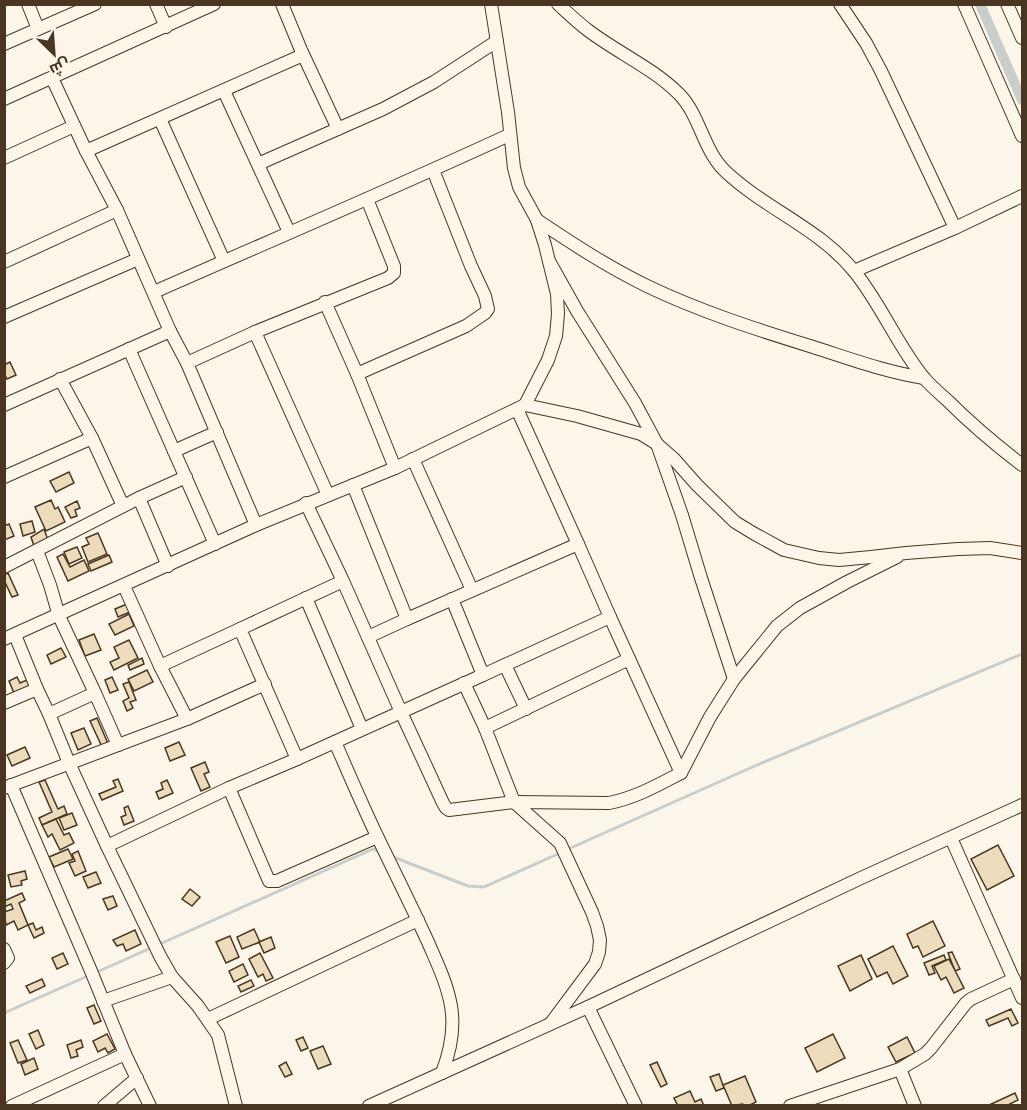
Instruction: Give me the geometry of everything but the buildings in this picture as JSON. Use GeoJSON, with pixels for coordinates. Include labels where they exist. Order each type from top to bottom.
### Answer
{"type":"FeatureCollection","features":[{"type":"Feature","properties":{"kind":"street"},"geometry":{"type":"LineString","coordinates":[[28,4],[38,29]]}},
{"type":"Feature","properties":{"kind":"street"},"geometry":{"type":"LineString","coordinates":[[4,44],[78,8],[95,4]]}},
{"type":"Feature","properties":{"kind":"street"},"geometry":{"type":"LineString","coordinates":[[156,4],[166,27]]}},
{"type":"Feature","properties":{"kind":"street"},"geometry":{"type":"LineString","coordinates":[[4,99],[214,4]]}},
{"type":"Feature","properties":{"kind":"street"},"geometry":{"type":"LineString","coordinates":[[282,4],[338,129]]}},
{"type":"Feature","properties":{"kind":"street"},"geometry":{"type":"LineString","coordinates":[[236,1106],[218,1035],[208,1019],[172,977],[160,956],[106,846],[49,714],[10,637],[306,503],[395,468],[521,407],[548,360],[556,336],[557,294],[537,220],[519,187],[514,168],[491,4]]}},
{"type":"Feature","properties":{"kind":"street"},"geometry":{"type":"LineString","coordinates":[[558,4],[589,31],[680,94],[696,118],[709,147],[723,169],[744,187],[807,228],[833,249],[854,271],[924,378],[990,441],[1023,465]]}},
{"type":"Feature","properties":{"kind":"street"},"geometry":{"type":"LineString","coordinates":[[840,4],[866,43],[881,71],[955,228]]}},
{"type":"Feature","properties":{"kind":"street"},"geometry":{"type":"LineString","coordinates":[[964,4],[1023,136]]}},
{"type":"Feature","properties":{"kind":"street"},"geometry":{"type":"LineString","coordinates":[[1007,4],[1023,38]]}},
{"type":"Feature","properties":{"kind":"street"},"geometry":{"type":"LineString","coordinates":[[258,164],[383,110],[434,82],[497,41]]}},
{"type":"Feature","properties":{"kind":"street"},"geometry":{"type":"LineString","coordinates":[[86,151],[303,55]]}},
{"type":"Feature","properties":{"kind":"street"},"geometry":{"type":"LineString","coordinates":[[52,78],[117,210],[170,331],[187,363],[256,525]]}},
{"type":"Feature","properties":{"kind":"street"},"geometry":{"type":"LineString","coordinates":[[224,91],[289,232]]}},
{"type":"Feature","properties":{"kind":"street"},"geometry":{"type":"LineString","coordinates":[[160,119],[224,261]]}},
{"type":"Feature","properties":{"kind":"street"},"geometry":{"type":"LineString","coordinates":[[4,158],[75,126]]}},
{"type":"Feature","properties":{"kind":"street"},"geometry":{"type":"LineString","coordinates":[[154,292],[509,135]]}},
{"type":"Feature","properties":{"kind":"street"},"geometry":{"type":"LineString","coordinates":[[357,374],[466,326],[488,309],[485,296],[433,170]]}},
{"type":"Feature","properties":{"kind":"street"},"geometry":{"type":"LineString","coordinates":[[854,271],[1023,196]]}},
{"type":"Feature","properties":{"kind":"street"},"geometry":{"type":"LineString","coordinates":[[187,363],[325,302],[388,278],[394,273],[394,266],[367,199]]}},
{"type":"Feature","properties":{"kind":"street"},"geometry":{"type":"LineString","coordinates":[[6,258],[117,210]]}},
{"type":"Feature","properties":{"kind":"street"},"geometry":{"type":"LineString","coordinates":[[537,220],[593,257],[649,287],[735,322],[881,369],[924,378]]}},
{"type":"Feature","properties":{"kind":"street"},"geometry":{"type":"LineString","coordinates":[[4,317],[138,259]]}},
{"type":"Feature","properties":{"kind":"street"},"geometry":{"type":"LineString","coordinates":[[549,261],[577,311],[635,403],[657,444],[682,514],[734,679]]}},
{"type":"Feature","properties":{"kind":"street"},"geometry":{"type":"LineString","coordinates":[[325,302],[395,468]]}},
{"type":"Feature","properties":{"kind":"street"},"geometry":{"type":"LineString","coordinates":[[4,405],[170,331]]}},
{"type":"Feature","properties":{"kind":"street"},"geometry":{"type":"LineString","coordinates":[[255,332],[328,495]]}},
{"type":"Feature","properties":{"kind":"street"},"geometry":{"type":"LineString","coordinates":[[129,349],[215,544]]}},
{"type":"Feature","properties":{"kind":"street"},"geometry":{"type":"LineString","coordinates":[[60,379],[92,438],[123,506]]}},
{"type":"Feature","properties":{"kind":"street"},"geometry":{"type":"LineString","coordinates":[[521,407],[577,416],[641,434],[674,459],[735,522],[784,550],[839,560],[990,548],[1023,553]]}},
{"type":"Feature","properties":{"kind":"street"},"geometry":{"type":"LineString","coordinates":[[521,407],[610,617],[681,773]]}},
{"type":"Feature","properties":{"kind":"street"},"geometry":{"type":"LineString","coordinates":[[174,451],[217,432]]}},
{"type":"Feature","properties":{"kind":"street"},"geometry":{"type":"LineString","coordinates":[[4,477],[92,438]]}},
{"type":"Feature","properties":{"kind":"street"},"geometry":{"type":"LineString","coordinates":[[413,459],[472,590]]}},
{"type":"Feature","properties":{"kind":"street"},"geometry":{"type":"LineString","coordinates":[[4,567],[139,498],[186,477]]}},
{"type":"Feature","properties":{"kind":"street"},"geometry":{"type":"LineString","coordinates":[[353,485],[407,619]]}},
{"type":"Feature","properties":{"kind":"street"},"geometry":{"type":"LineString","coordinates":[[139,498],[168,566]]}},
{"type":"Feature","properties":{"kind":"street"},"geometry":{"type":"LineString","coordinates":[[306,503],[446,808],[454,810],[514,802],[609,803],[637,795],[681,773],[710,717],[734,679],[777,626],[800,608],[906,553]]}},
{"type":"Feature","properties":{"kind":"street"},"geometry":{"type":"LineString","coordinates":[[368,637],[579,544]]}},
{"type":"Feature","properties":{"kind":"street"},"geometry":{"type":"LineString","coordinates":[[37,551],[59,615],[118,745]]}},
{"type":"Feature","properties":{"kind":"street"},"geometry":{"type":"LineString","coordinates":[[160,666],[343,581]]}},
{"type":"Feature","properties":{"kind":"street"},"geometry":{"type":"LineString","coordinates":[[124,586],[160,666],[187,718]]}},
{"type":"Feature","properties":{"kind":"street"},"geometry":{"type":"LineString","coordinates":[[306,598],[362,729]]}},
{"type":"Feature","properties":{"kind":"street"},"geometry":{"type":"LineString","coordinates":[[452,599],[483,675]]}},
{"type":"Feature","properties":{"kind":"street"},"geometry":{"type":"LineString","coordinates":[[106,846],[229,788],[610,617]]}},
{"type":"Feature","properties":{"kind":"street"},"geometry":{"type":"LineString","coordinates":[[240,629],[297,759]]}},
{"type":"Feature","properties":{"kind":"street"},"geometry":{"type":"LineString","coordinates":[[485,728],[630,659]]}},
{"type":"Feature","properties":{"kind":"street"},"geometry":{"type":"LineString","coordinates":[[505,665],[526,709]]}},
{"type":"Feature","properties":{"kind":"street"},"geometry":{"type":"LineString","coordinates":[[464,683],[485,728],[514,802],[556,838],[563,848],[592,912],[600,940],[595,964],[550,1024]]}},
{"type":"Feature","properties":{"kind":"street"},"geometry":{"type":"LineString","coordinates":[[150,1106],[8,786],[187,718],[265,684]]}},
{"type":"Feature","properties":{"kind":"street"},"geometry":{"type":"LineString","coordinates":[[4,703],[37,689]]}},
{"type":"Feature","properties":{"kind":"street"},"geometry":{"type":"LineString","coordinates":[[49,714],[95,693]]}},
{"type":"Feature","properties":{"kind":"street"},"geometry":{"type":"LineString","coordinates":[[335,742],[377,837],[418,920],[448,992],[452,1009],[452,1041],[442,1073]]}},
{"type":"Feature","properties":{"kind":"street"},"geometry":{"type":"LineString","coordinates":[[229,788],[269,881],[277,881],[377,837]]}},
{"type":"Feature","properties":{"kind":"street"},"geometry":{"type":"LineString","coordinates":[[369,1106],[383,1103],[442,1073],[1023,805]]}},
{"type":"Feature","properties":{"kind":"street"},"geometry":{"type":"LineString","coordinates":[[951,838],[1023,998]]}},
{"type":"Feature","properties":{"kind":"street"},"geometry":{"type":"LineString","coordinates":[[208,1019],[418,920]]}},
{"type":"Feature","properties":{"kind":"street"},"geometry":{"type":"LineString","coordinates":[[4,949],[8,958],[4,963]]}},
{"type":"Feature","properties":{"kind":"street"},"geometry":{"type":"LineString","coordinates":[[103,1001],[172,977]]}},
{"type":"Feature","properties":{"kind":"street"},"geometry":{"type":"LineString","coordinates":[[790,1106],[900,1069],[925,1054],[971,999],[1014,979]]}},
{"type":"Feature","properties":{"kind":"street"},"geometry":{"type":"LineString","coordinates":[[588,1007],[636,1106]]}},
{"type":"Feature","properties":{"kind":"street"},"geometry":{"type":"LineString","coordinates":[[12,1106],[125,1054]]}},
{"type":"Feature","properties":{"kind":"street"},"geometry":{"type":"LineString","coordinates":[[900,1069],[915,1106]]}},
{"type":"Feature","properties":{"kind":"street"},"geometry":{"type":"LineString","coordinates":[[104,1106],[137,1078]]}},
{"type":"Feature","properties":{"kind":"waterway"},"geometry":{"type":"LineString","coordinates":[[980,4],[1022,100]]}},
{"type":"Feature","properties":{"kind":"waterway"},"geometry":{"type":"LineString","coordinates":[[566,850],[757,765],[1022,654]]}},
{"type":"Feature","properties":{"kind":"waterway"},"geometry":{"type":"LineString","coordinates":[[160,944],[373,849],[381,852]]}},
{"type":"Feature","properties":{"kind":"waterway"},"geometry":{"type":"LineString","coordinates":[[393,857],[468,886],[484,887],[560,853]]}},
{"type":"Feature","properties":{"kind":"waterway"},"geometry":{"type":"LineString","coordinates":[[97,972],[153,947]]}},
{"type":"Feature","properties":{"kind":"waterway"},"geometry":{"type":"LineString","coordinates":[[4,1013],[90,975]]}}]}
